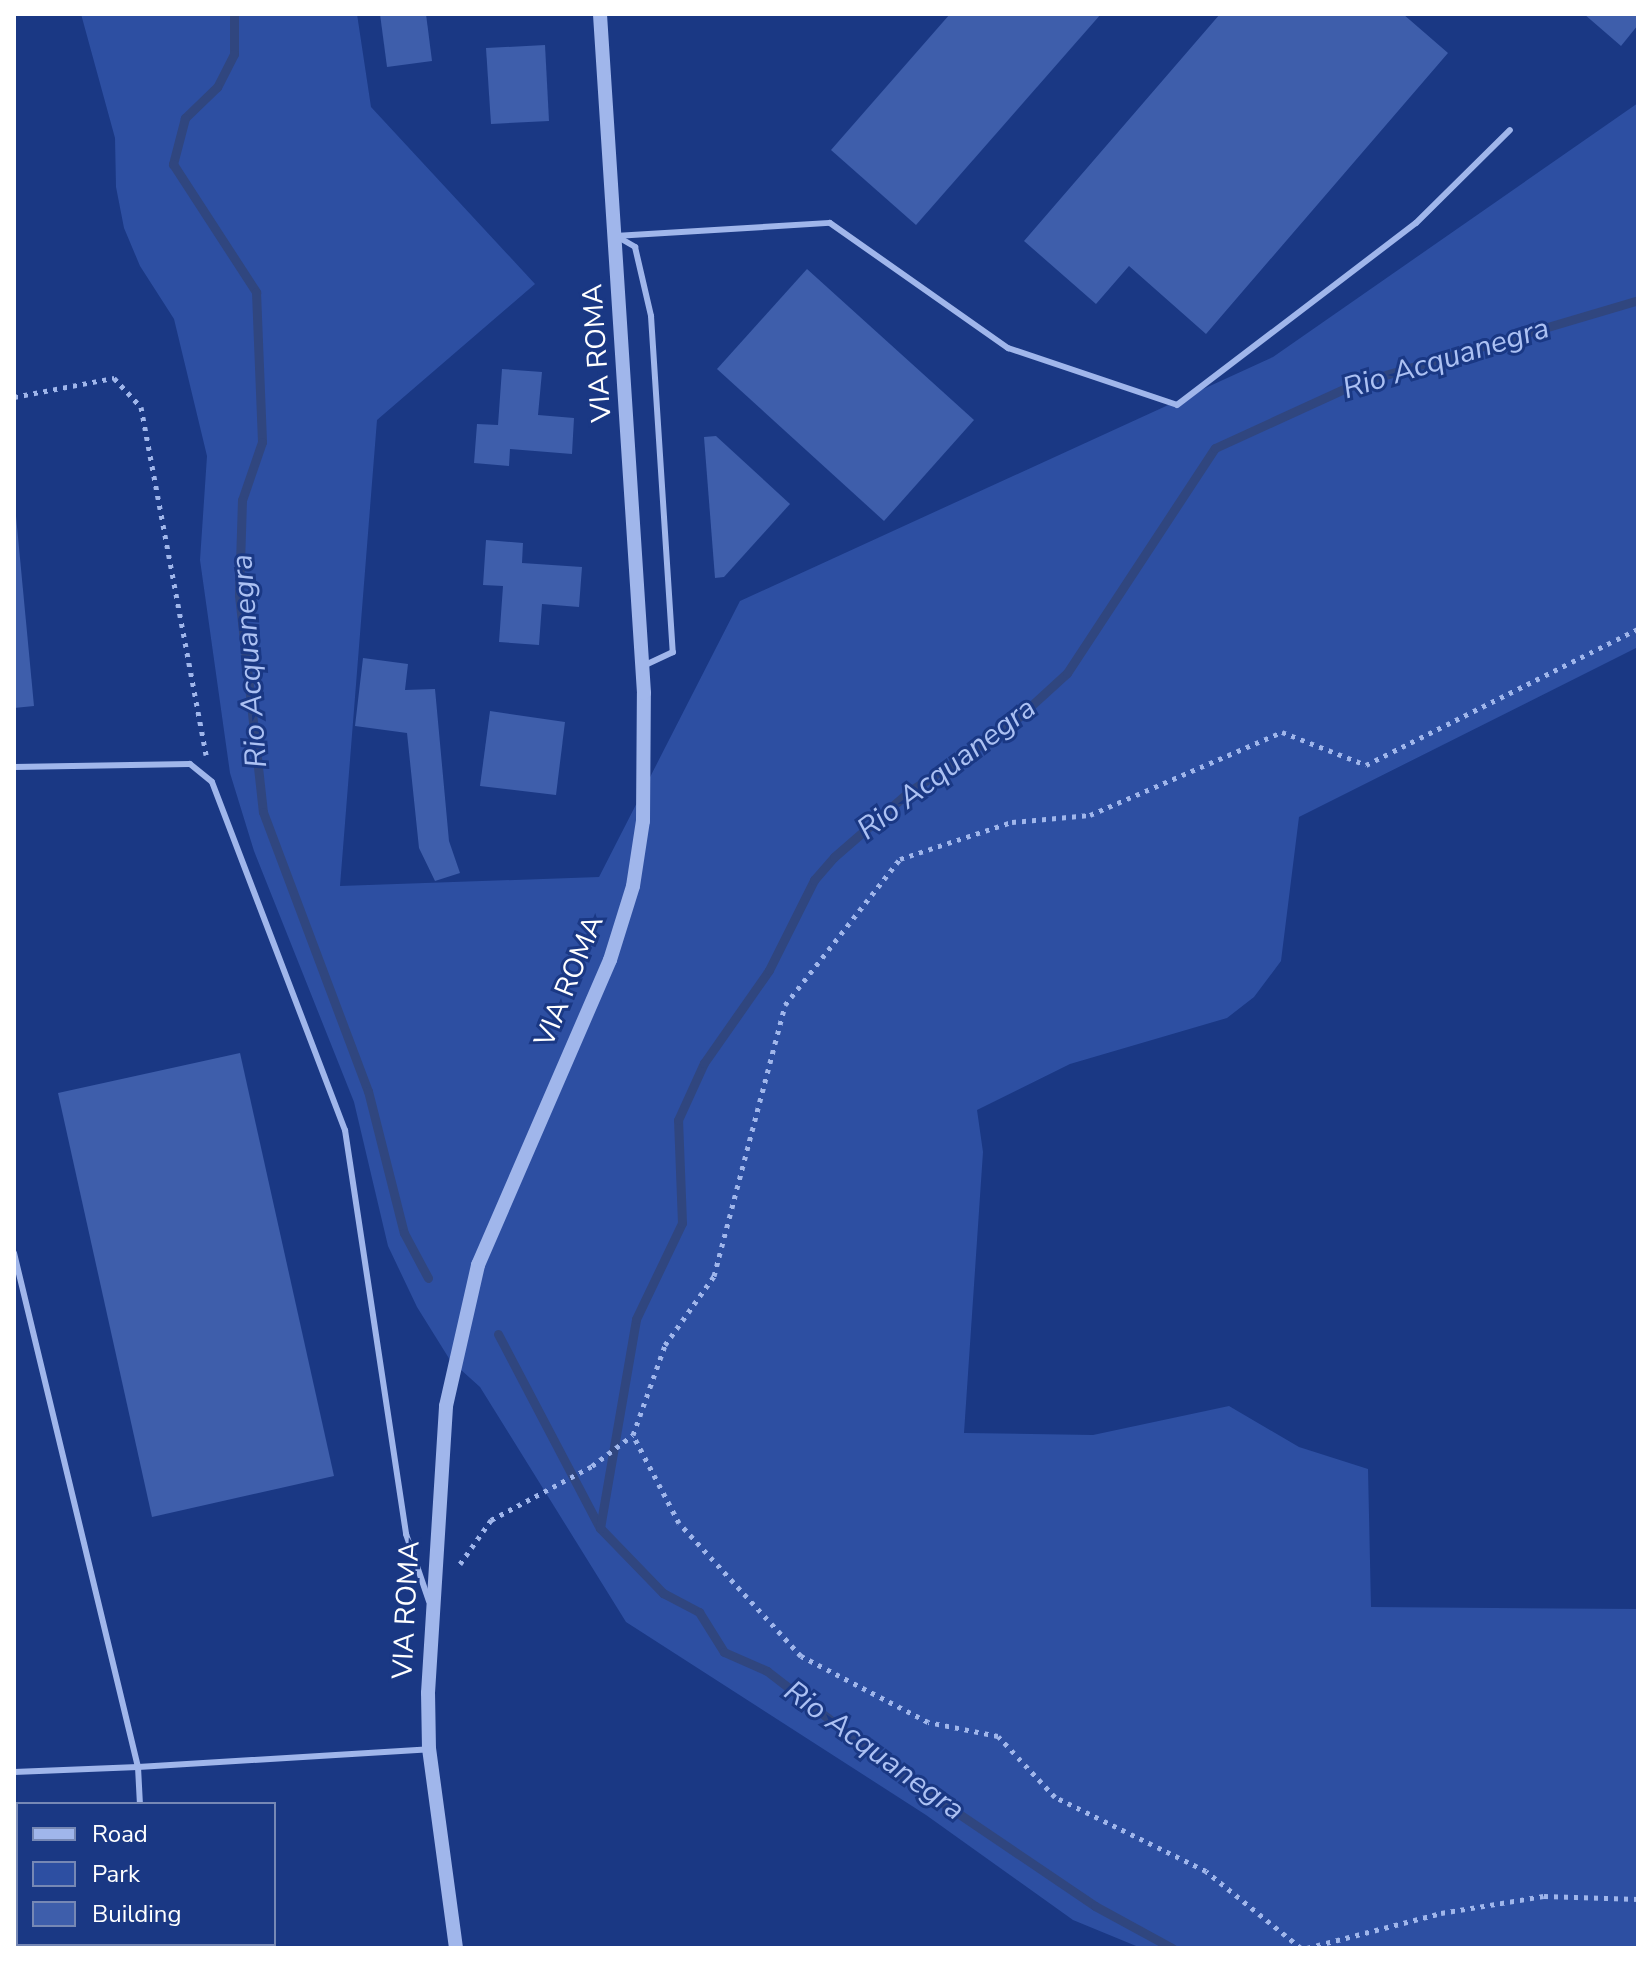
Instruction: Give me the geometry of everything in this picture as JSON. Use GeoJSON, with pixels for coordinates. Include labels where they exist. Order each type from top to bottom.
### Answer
{"type":"FeatureCollection","features":[{"type":"Feature","properties":{"kind":"street","name":"VIA ROMA"},"geometry":{"type":"LineString","coordinates":[[456,1948],[429,1749],[430,1604],[446,1406],[478,1265],[610,960],[633,886],[643,821],[643,666],[600,14]]}},
{"type":"Feature","properties":{"kind":"lane"},"geometry":{"type":"LineString","coordinates":[[615,236],[830,223],[1008,348],[1177,405],[1416,223],[1510,130]]}},
{"type":"Feature","properties":{"kind":"lane"},"geometry":{"type":"LineString","coordinates":[[615,236],[635,247],[651,316],[673,652],[643,666]]}},
{"type":"Feature","properties":{"kind":"lane"},"geometry":{"type":"LineString","coordinates":[[14,767],[190,764],[212,782],[345,1130],[406,1534],[430,1604]]}},
{"type":"Feature","properties":{"kind":"lane"},"geometry":{"type":"LineString","coordinates":[[14,1253],[138,1767],[140,1802]]}},
{"type":"Feature","properties":{"kind":"lane"},"geometry":{"type":"LineString","coordinates":[[14,1772],[429,1749]]}},
{"type":"Feature","properties":{"kind":"path"},"geometry":{"type":"LineString","coordinates":[[14,397],[114,378],[141,407],[212,782]]}},
{"type":"Feature","properties":{"kind":"path"},"geometry":{"type":"LineString","coordinates":[[456,1568],[491,1520],[592,1466],[633,1435],[665,1345],[714,1276],[785,1005],[900,859],[1012,822],[1090,815],[1282,732],[1366,765],[1638,629]]}},
{"type":"Feature","properties":{"kind":"path"},"geometry":{"type":"LineString","coordinates":[[633,1435],[679,1523],[801,1656],[928,1722],[998,1736],[1055,1797],[1206,1871],[1304,1948],[1441,1913],[1544,1896],[1638,1899]]}},
{"type":"Feature","properties":{"kind":"green space"},"geometry":{"type":"Polygon","coordinates":[[[81,14],[357,14],[371,107],[535,284],[377,420],[340,886],[599,877],[740,601],[1273,357],[1638,103],[1638,647],[1299,817],[1281,961],[1254,997],[1227,1018],[1070,1064],[977,1110],[983,1152],[964,1433],[1093,1435],[1229,1406],[1299,1447],[1368,1469],[1371,1607],[1638,1609],[1638,1948],[1141,1948],[1073,1920],[926,1815],[626,1622],[480,1387],[450,1360],[417,1307],[388,1246],[354,1102],[254,851],[230,773],[200,560],[207,456],[174,319],[140,266],[124,228],[116,187],[115,138],[81,14]]]}},
{"type":"Feature","properties":{"kind":"building"},"geometry":{"type":"Polygon","coordinates":[[[380,14],[426,14],[432,61],[387,67],[380,14]]]}},
{"type":"Feature","properties":{"kind":"building"},"geometry":{"type":"Polygon","coordinates":[[[950,14],[1101,14],[916,225],[831,150],[950,14]]]}},
{"type":"Feature","properties":{"kind":"building"},"geometry":{"type":"Polygon","coordinates":[[[1220,14],[1403,14],[1448,53],[1206,334],[1129,266],[1096,304],[1024,241],[1220,14]]]}},
{"type":"Feature","properties":{"kind":"building"},"geometry":{"type":"Polygon","coordinates":[[[1584,14],[1638,14],[1638,25],[1621,46],[1584,14]]]}},
{"type":"Feature","properties":{"kind":"building"},"geometry":{"type":"Polygon","coordinates":[[[545,45],[549,121],[491,124],[486,48],[545,45]]]}},
{"type":"Feature","properties":{"kind":"building"},"geometry":{"type":"Polygon","coordinates":[[[807,269],[974,420],[884,521],[717,369],[807,269]]]}},
{"type":"Feature","properties":{"kind":"building"},"geometry":{"type":"Polygon","coordinates":[[[502,369],[542,372],[538,415],[574,418],[572,454],[510,449],[509,466],[474,463],[477,424],[498,425],[502,369]]]}},
{"type":"Feature","properties":{"kind":"building"},"geometry":{"type":"Polygon","coordinates":[[[716,436],[790,504],[724,577],[715,578],[704,437],[716,436]]]}},
{"type":"Feature","properties":{"kind":"building"},"geometry":{"type":"Polygon","coordinates":[[[14,495],[34,706],[14,708],[14,495]]]}},
{"type":"Feature","properties":{"kind":"building"},"geometry":{"type":"Polygon","coordinates":[[[486,540],[523,543],[522,563],[582,567],[579,607],[542,604],[539,645],[499,642],[503,586],[483,585],[486,540]]]}},
{"type":"Feature","properties":{"kind":"building"},"geometry":{"type":"Polygon","coordinates":[[[363,658],[408,664],[405,690],[435,689],[449,841],[460,873],[435,881],[419,848],[407,733],[355,726],[363,658]]]}},
{"type":"Feature","properties":{"kind":"building"},"geometry":{"type":"Polygon","coordinates":[[[490,711],[565,722],[556,795],[480,786],[490,711]]]}},
{"type":"Feature","properties":{"kind":"building"},"geometry":{"type":"Polygon","coordinates":[[[240,1053],[334,1476],[152,1517],[58,1093],[240,1053]]]}},
{"type":"Feature","properties":{"kind":"building"},"geometry":{"type":"Polygon","coordinates":[[[16,1883],[16,1946],[116,1948],[14,1948],[16,1883]]]}},
{"type":"Feature","properties":{"kind":"waterway","name":"Rio Acquanegra"},"geometry":{"type":"LineString","coordinates":[[234,14],[234,54],[217,87],[185,118],[173,164],[256,292],[262,442],[242,500],[239,595],[263,812],[368,1091],[404,1233],[428,1278]]}},
{"type":"Feature","properties":{"kind":"waterway","name":"Rio Acquanegra"},"geometry":{"type":"LineString","coordinates":[[600,1528],[636,1319],[682,1223],[678,1120],[704,1063],[769,970],[814,880],[834,857],[910,791],[1010,725],[1067,673],[1215,448],[1355,384],[1638,300]]}},
{"type":"Feature","properties":{"kind":"waterway","name":"Rio Acquanegra"},"geometry":{"type":"LineString","coordinates":[[498,1334],[600,1528],[663,1593],[699,1612],[724,1652],[767,1671],[903,1776],[1095,1906],[1172,1948]]}}]}
